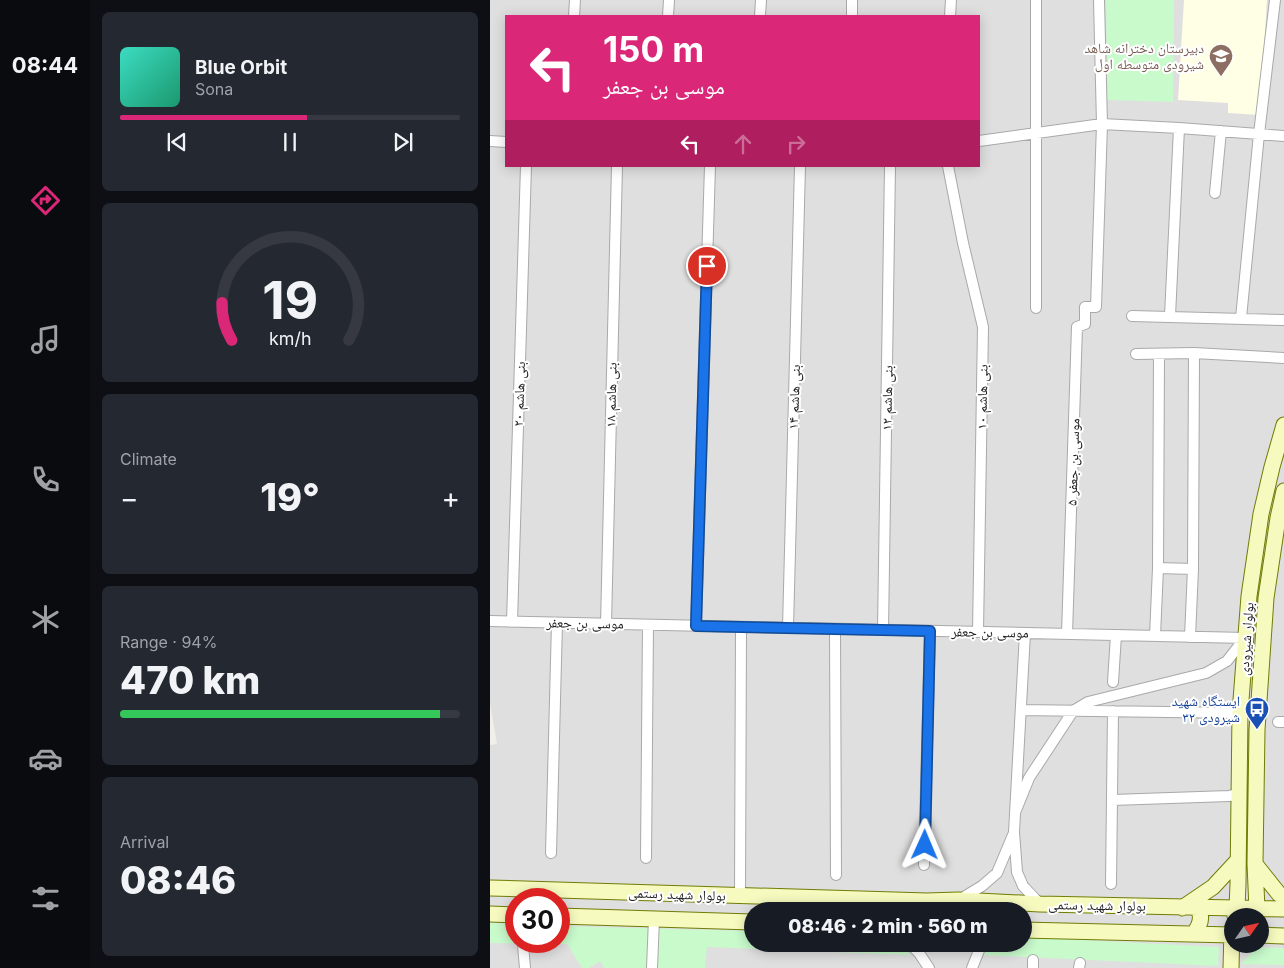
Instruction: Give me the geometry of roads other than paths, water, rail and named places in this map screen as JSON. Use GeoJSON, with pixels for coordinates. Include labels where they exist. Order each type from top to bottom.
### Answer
{"type":"FeatureCollection","features":[{"type":"Feature","properties":{"kind":"main road","name":"بولوار شیرودی"},"geometry":{"type":"LineString","coordinates":[[1236,908],[1238,860],[1234,795],[1249,596],[1261,514],[1284,424]]}},
{"type":"Feature","properties":{"kind":"main road","name":"بولوار شیرودی"},"geometry":{"type":"LineString","coordinates":[[1257,908],[1256,730],[1266,598],[1284,491]]}},
{"type":"Feature","properties":{"kind":"main road"},"geometry":{"type":"LineString","coordinates":[[1182,908],[1213,887],[1238,860]]}},
{"type":"Feature","properties":{"kind":"main road"},"geometry":{"type":"LineString","coordinates":[[1256,864],[1279,894],[1284,896]]}},
{"type":"Feature","properties":{"kind":"main road","name":"بولوار شهید رستمی"},"geometry":{"type":"LineString","coordinates":[[490,888],[927,901],[958,900],[1198,908],[1224,911]]}},
{"type":"Feature","properties":{"kind":"main road"},"geometry":{"type":"LineString","coordinates":[[1194,934],[1200,921],[1198,908]]}},
{"type":"Feature","properties":{"kind":"main road","name":"بولوار شهید رستمی"},"geometry":{"type":"LineString","coordinates":[[1269,911],[1284,909]]}},
{"type":"Feature","properties":{"kind":"main road"},"geometry":{"type":"LineString","coordinates":[[490,914],[505,915]]}},
{"type":"Feature","properties":{"kind":"main road","name":"بولوار شهید رستمی"},"geometry":{"type":"LineString","coordinates":[[570,916],[744,922]]}},
{"type":"Feature","properties":{"kind":"main road","name":"بولوار شهید رستمی"},"geometry":{"type":"LineString","coordinates":[[1032,930],[1224,933]]}},
{"type":"Feature","properties":{"kind":"main road"},"geometry":{"type":"LineString","coordinates":[[1269,935],[1284,936]]}},
{"type":"Feature","properties":{"kind":"main road"},"geometry":{"type":"LineString","coordinates":[[1231,953],[1231,968]]}},
{"type":"Feature","properties":{"kind":"street"},"geometry":{"type":"LineString","coordinates":[[574,15],[575,0]]}},
{"type":"Feature","properties":{"kind":"street"},"geometry":{"type":"LineString","coordinates":[[668,15],[669,0]]}},
{"type":"Feature","properties":{"kind":"street"},"geometry":{"type":"LineString","coordinates":[[760,15],[761,0]]}},
{"type":"Feature","properties":{"kind":"street"},"geometry":{"type":"LineString","coordinates":[[852,0],[852,15]]}},
{"type":"Feature","properties":{"kind":"street"},"geometry":{"type":"LineString","coordinates":[[950,15],[951,0]]}},
{"type":"Feature","properties":{"kind":"street"},"geometry":{"type":"LineString","coordinates":[[1036,0],[1036,308]]}},
{"type":"Feature","properties":{"kind":"street"},"geometry":{"type":"LineString","coordinates":[[1099,0],[1102,124]]}},
{"type":"Feature","properties":{"kind":"street"},"geometry":{"type":"LineString","coordinates":[[1241,318],[1259,134],[1275,0]]}},
{"type":"Feature","properties":{"kind":"street"},"geometry":{"type":"LineString","coordinates":[[980,141],[1102,124],[1284,136]]}},
{"type":"Feature","properties":{"kind":"street","name":"موسی بن جعفر ۵"},"geometry":{"type":"LineString","coordinates":[[1067,634],[1077,327],[1085,324],[1085,307],[1096,307],[1102,124]]}},
{"type":"Feature","properties":{"kind":"street"},"geometry":{"type":"LineString","coordinates":[[1170,316],[1179,128]]}},
{"type":"Feature","properties":{"kind":"street"},"geometry":{"type":"LineString","coordinates":[[1214,193],[1220,131]]}},
{"type":"Feature","properties":{"kind":"street"},"geometry":{"type":"LineString","coordinates":[[490,141],[505,142]]}},
{"type":"Feature","properties":{"kind":"street","name":"بنی هاشم ۲۰"},"geometry":{"type":"LineString","coordinates":[[512,622],[526,167]]}},
{"type":"Feature","properties":{"kind":"street","name":"بنی هاشم ۱۸"},"geometry":{"type":"LineString","coordinates":[[606,624],[617,167]]}},
{"type":"Feature","properties":{"kind":"street"},"geometry":{"type":"LineString","coordinates":[[696,626],[710,167]]}},
{"type":"Feature","properties":{"kind":"street","name":"بنی هاشم ۱۴"},"geometry":{"type":"LineString","coordinates":[[788,628],[800,167]]}},
{"type":"Feature","properties":{"kind":"street","name":"بنی هاشم ۱۲"},"geometry":{"type":"LineString","coordinates":[[884,630],[890,167]]}},
{"type":"Feature","properties":{"kind":"street","name":"بنی هاشم ۱۰"},"geometry":{"type":"LineString","coordinates":[[948,167],[963,243],[983,327],[978,632]]}},
{"type":"Feature","properties":{"kind":"street"},"geometry":{"type":"LineString","coordinates":[[1132,316],[1284,320]]}},
{"type":"Feature","properties":{"kind":"street"},"geometry":{"type":"LineString","coordinates":[[1190,636],[1193,569],[1194,353]]}},
{"type":"Feature","properties":{"kind":"street"},"geometry":{"type":"LineString","coordinates":[[1136,354],[1194,353],[1284,358]]}},
{"type":"Feature","properties":{"kind":"street"},"geometry":{"type":"LineString","coordinates":[[1154,636],[1158,568],[1159,354]]}},
{"type":"Feature","properties":{"kind":"street"},"geometry":{"type":"LineString","coordinates":[[1158,568],[1193,569]]}},
{"type":"Feature","properties":{"kind":"street","name":"موسی بن جعفر"},"geometry":{"type":"LineString","coordinates":[[490,621],[1246,638]]}},
{"type":"Feature","properties":{"kind":"street"},"geometry":{"type":"LineString","coordinates":[[551,853],[558,623]]}},
{"type":"Feature","properties":{"kind":"street"},"geometry":{"type":"LineString","coordinates":[[646,858],[648,624]]}},
{"type":"Feature","properties":{"kind":"street"},"geometry":{"type":"LineString","coordinates":[[740,895],[741,627]]}},
{"type":"Feature","properties":{"kind":"street"},"geometry":{"type":"LineString","coordinates":[[835,629],[836,875]]}},
{"type":"Feature","properties":{"kind":"street"},"geometry":{"type":"LineString","coordinates":[[924,865],[930,631]]}},
{"type":"Feature","properties":{"kind":"street"},"geometry":{"type":"LineString","coordinates":[[1025,633],[1014,832],[1017,872],[1023,886],[1040,904]]}},
{"type":"Feature","properties":{"kind":"street"},"geometry":{"type":"LineString","coordinates":[[1113,682],[1116,635]]}},
{"type":"Feature","properties":{"kind":"street"},"geometry":{"type":"LineString","coordinates":[[1016,810],[1029,778],[1074,711],[1088,702],[1206,673],[1227,661],[1246,638]]}},
{"type":"Feature","properties":{"kind":"street"},"geometry":{"type":"LineString","coordinates":[[1021,710],[1240,713]]}},
{"type":"Feature","properties":{"kind":"street"},"geometry":{"type":"LineString","coordinates":[[1111,884],[1113,711]]}},
{"type":"Feature","properties":{"kind":"street"},"geometry":{"type":"LineString","coordinates":[[1112,800],[1234,795]]}},
{"type":"Feature","properties":{"kind":"street"},"geometry":{"type":"LineString","coordinates":[[958,900],[982,886],[997,873],[1014,832]]}},
{"type":"Feature","properties":{"kind":"street"},"geometry":{"type":"LineString","coordinates":[[652,968],[654,919]]}},
{"type":"Feature","properties":{"kind":"street"},"geometry":{"type":"LineString","coordinates":[[919,952],[929,968]]}},
{"type":"Feature","properties":{"kind":"street"},"geometry":{"type":"LineString","coordinates":[[972,968],[978,952]]}},
{"type":"Feature","properties":{"kind":"street"},"geometry":{"type":"LineString","coordinates":[[524,953],[525,968]]}},
{"type":"Feature","properties":{"kind":"place","name":"دبیرستان دخترانه شاهد شیرودی متوسطه اول"},"geometry":{"type":"Point","coordinates":[1221,77]}},
{"type":"Feature","properties":{"kind":"place","name":"ایستگاه شهید شیرودی ۳۲"},"geometry":{"type":"Point","coordinates":[1257,730]}}]}
